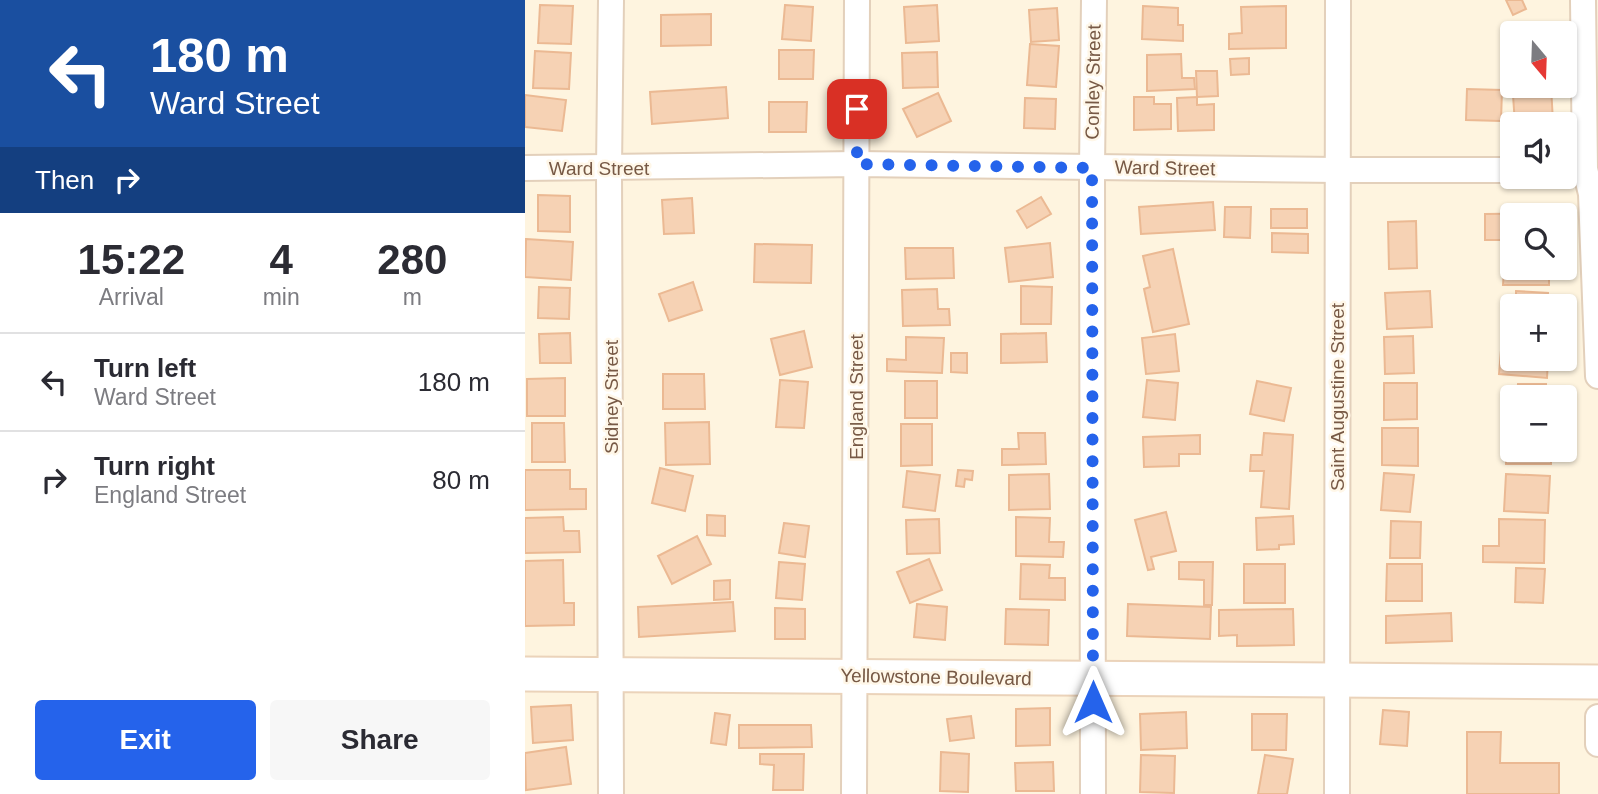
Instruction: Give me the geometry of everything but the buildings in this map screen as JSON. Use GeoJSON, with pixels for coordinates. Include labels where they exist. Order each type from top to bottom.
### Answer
{"type":"FeatureCollection","features":[{"type":"Feature","properties":{"kind":"street","name":"Sidney Street"},"geometry":{"type":"LineString","coordinates":[[611,0],[611,794]]}},
{"type":"Feature","properties":{"kind":"street","name":"England Street"},"geometry":{"type":"LineString","coordinates":[[853,794],[857,0]]}},
{"type":"Feature","properties":{"kind":"street","name":"Conley Street"},"geometry":{"type":"LineString","coordinates":[[1093,794],[1094,0]]}},
{"type":"Feature","properties":{"kind":"street","name":"Saint Augustine Street"},"geometry":{"type":"LineString","coordinates":[[1336,794],[1338,0]]}},
{"type":"Feature","properties":{"kind":"street"},"geometry":{"type":"LineString","coordinates":[[1583,0],[1582,169],[1591,194],[1598,376]]}},
{"type":"Feature","properties":{"kind":"street","name":"Ward Street"},"geometry":{"type":"LineString","coordinates":[[525,168],[857,164],[1500,170]]}},
{"type":"Feature","properties":{"kind":"street","name":"Yellowstone Boulevard"},"geometry":{"type":"LineString","coordinates":[[525,674],[1598,682]]}},
{"type":"Feature","properties":{"kind":"street"},"geometry":{"type":"LineString","coordinates":[[1598,717],[1598,744]]}},
{"type":"Feature","properties":{"kind":"route"},"geometry":{"type":"LineString","coordinates":[[857,109],[857,164],[1092,168],[1093,702]]}}]}
